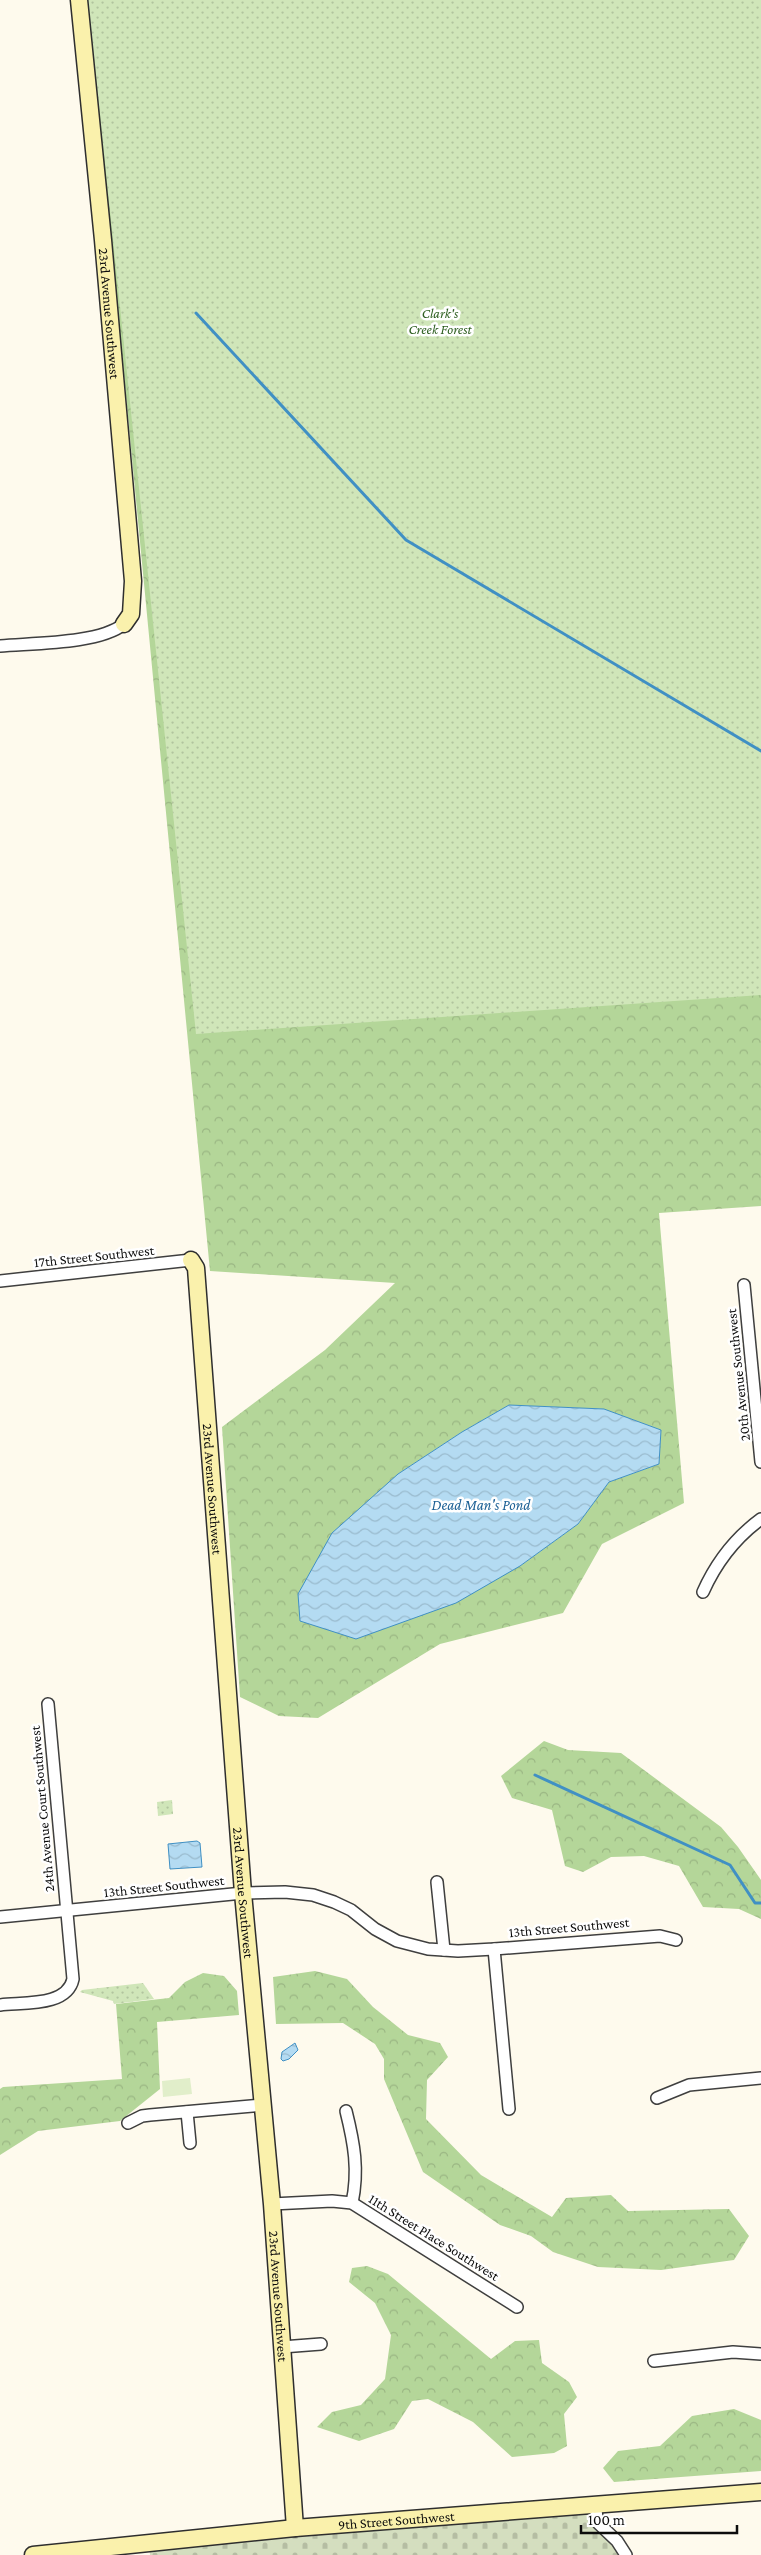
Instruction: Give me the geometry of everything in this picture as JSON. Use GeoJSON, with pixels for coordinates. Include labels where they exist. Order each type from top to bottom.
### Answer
{"type":"FeatureCollection","features":[{"type":"Feature","properties":{"kind":"street","name":"23rd Avenue Southwest"},"geometry":{"type":"LineString","coordinates":[[79,0],[104,244],[133,581],[131,614],[124,624]]}},
{"type":"Feature","properties":{"kind":"street"},"geometry":{"type":"LineString","coordinates":[[0,646],[96,637],[117,630],[124,624]]}},
{"type":"Feature","properties":{"kind":"street","name":"23rd Avenue Southwest"},"geometry":{"type":"LineString","coordinates":[[191,1260],[196,1268],[243,1893],[272,2204],[295,2528]]}},
{"type":"Feature","properties":{"kind":"street","name":"17th Street Southwest"},"geometry":{"type":"LineString","coordinates":[[0,1281],[191,1260]]}},
{"type":"Feature","properties":{"kind":"street","name":"20th Avenue Southwest"},"geometry":{"type":"LineString","coordinates":[[744,1285],[761,1462]]}},
{"type":"Feature","properties":{"kind":"street"},"geometry":{"type":"LineString","coordinates":[[703,1592],[712,1572],[724,1554],[761,1519]]}},
{"type":"Feature","properties":{"kind":"street","name":"24th Avenue Court Southwest"},"geometry":{"type":"LineString","coordinates":[[0,2005],[55,1999],[66,1992],[73,1978],[48,1704]]}},
{"type":"Feature","properties":{"kind":"street"},"geometry":{"type":"LineString","coordinates":[[437,1882],[444,1950]]}},
{"type":"Feature","properties":{"kind":"street","name":"13th Street Southwest"},"geometry":{"type":"LineString","coordinates":[[0,1917],[243,1893],[285,1892],[313,1895],[351,1910],[375,1929],[397,1941],[428,1949],[494,1949],[642,1936],[660,1936],[676,1940]]}},
{"type":"Feature","properties":{"kind":"street"},"geometry":{"type":"LineString","coordinates":[[494,1949],[509,2109]]}},
{"type":"Feature","properties":{"kind":"street"},"geometry":{"type":"LineString","coordinates":[[657,2098],[688,2085],[761,2078]]}},
{"type":"Feature","properties":{"kind":"street"},"geometry":{"type":"LineString","coordinates":[[128,2124],[142,2116],[263,2105]]}},
{"type":"Feature","properties":{"kind":"street"},"geometry":{"type":"LineString","coordinates":[[346,2111],[356,2161],[357,2178],[352,2203]]}},
{"type":"Feature","properties":{"kind":"street"},"geometry":{"type":"LineString","coordinates":[[187,2112],[190,2143]]}},
{"type":"Feature","properties":{"kind":"street","name":"11th Street Place Southwest"},"geometry":{"type":"LineString","coordinates":[[272,2204],[332,2200],[352,2203],[517,2307]]}},
{"type":"Feature","properties":{"kind":"street"},"geometry":{"type":"LineString","coordinates":[[282,2347],[321,2344]]}},
{"type":"Feature","properties":{"kind":"street"},"geometry":{"type":"LineString","coordinates":[[654,2360],[733,2352],[761,2354]]}},
{"type":"Feature","properties":{"kind":"street","name":"9th Street Southwest"},"geometry":{"type":"LineString","coordinates":[[33,2555],[295,2528],[761,2492]]}},
{"type":"Feature","properties":{"kind":"street"},"geometry":{"type":"LineString","coordinates":[[595,2505],[598,2523],[617,2541],[626,2555]]}},
{"type":"Feature","properties":{"kind":"green space","name":"Clark's Creek Forest"},"geometry":{"type":"Polygon","coordinates":[[[88,0],[761,0],[761,1206],[659,1213],[684,1503],[602,1544],[563,1613],[440,1644],[318,1718],[279,1716],[240,1697],[222,1427],[325,1350],[395,1283],[210,1271],[88,0]],[[509,1405],[462,1432],[398,1474],[520,1566],[578,1524],[609,1482],[659,1464],[661,1430],[603,1409],[509,1405]]]}},
{"type":"Feature","properties":{"kind":"green space","name":"Clark's Creek Forest"},"geometry":{"type":"Polygon","coordinates":[[[88,0],[761,0],[761,995],[196,1034],[88,0]]]}},
{"type":"Feature","properties":{"kind":"green space"},"geometry":{"type":"Polygon","coordinates":[[[544,1741],[568,1750],[621,1753],[721,1827],[738,1847],[761,1880],[761,1919],[739,1909],[703,1907],[679,1866],[644,1856],[611,1857],[583,1872],[565,1866],[552,1810],[512,1798],[501,1776],[544,1741]]]}},
{"type":"Feature","properties":{"kind":"green space"},"geometry":{"type":"Polygon","coordinates":[[[172,1800],[173,1814],[158,1816],[157,1802],[172,1800]]]}},
{"type":"Feature","properties":{"kind":"green space"},"geometry":{"type":"Polygon","coordinates":[[[315,1971],[347,1979],[373,2007],[408,2035],[440,2043],[448,2057],[427,2080],[426,2119],[481,2175],[552,2217],[566,2198],[611,2195],[628,2211],[729,2209],[749,2236],[734,2260],[661,2270],[598,2267],[553,2252],[531,2236],[500,2225],[423,2172],[384,2079],[384,2059],[375,2044],[343,2023],[276,2024],[273,1977],[315,1971]]]}},
{"type":"Feature","properties":{"kind":"green space"},"geometry":{"type":"Polygon","coordinates":[[[203,1973],[224,1976],[237,1991],[239,2015],[157,2022],[160,2089],[120,2121],[38,2131],[0,2155],[0,2089],[3,2087],[122,2079],[116,2004],[169,1998],[185,1982],[203,1973]]]}},
{"type":"Feature","properties":{"kind":"green space"},"geometry":{"type":"Polygon","coordinates":[[[143,1983],[154,1999],[114,2004],[113,2001],[80,1992],[82,1990],[143,1983]]]}},
{"type":"Feature","properties":{"kind":"green space"},"geometry":{"type":"Polygon","coordinates":[[[190,2078],[192,2094],[163,2097],[162,2081],[190,2078]]]}},
{"type":"Feature","properties":{"kind":"green space"},"geometry":{"type":"Polygon","coordinates":[[[367,2266],[388,2274],[491,2359],[515,2341],[539,2340],[542,2363],[569,2382],[577,2397],[564,2414],[567,2446],[554,2453],[512,2457],[473,2422],[428,2399],[412,2401],[394,2429],[359,2441],[317,2427],[332,2412],[361,2405],[385,2379],[391,2335],[375,2303],[349,2282],[352,2268],[367,2266]]]}},
{"type":"Feature","properties":{"kind":"green space"},"geometry":{"type":"Polygon","coordinates":[[[734,2409],[761,2420],[761,2471],[614,2482],[603,2468],[618,2451],[660,2446],[692,2416],[734,2409]]]}},
{"type":"Feature","properties":{"kind":"green space"},"geometry":{"type":"Polygon","coordinates":[[[595,2505],[596,2517],[626,2555],[150,2555],[149,2543],[595,2505]]]}},
{"type":"Feature","properties":{"kind":"water","name":"Dead Man's Pond"},"geometry":{"type":"Polygon","coordinates":[[[509,1405],[604,1409],[661,1430],[659,1464],[609,1482],[578,1524],[520,1566],[456,1603],[356,1639],[300,1621],[298,1594],[332,1533],[398,1474],[462,1432],[509,1405]]]}},
{"type":"Feature","properties":{"kind":"water"},"geometry":{"type":"Polygon","coordinates":[[[197,1841],[200,1843],[202,1867],[170,1869],[168,1844],[197,1841]]]}},
{"type":"Feature","properties":{"kind":"water"},"geometry":{"type":"Polygon","coordinates":[[[295,2043],[298,2050],[289,2059],[283,2061],[281,2059],[282,2052],[295,2043]]]}},
{"type":"Feature","properties":{"kind":"waterway"},"geometry":{"type":"LineString","coordinates":[[196,313],[406,540],[761,751]]}},
{"type":"Feature","properties":{"kind":"waterway"},"geometry":{"type":"LineString","coordinates":[[535,1775],[730,1865],[755,1903],[761,1903]]}}]}
